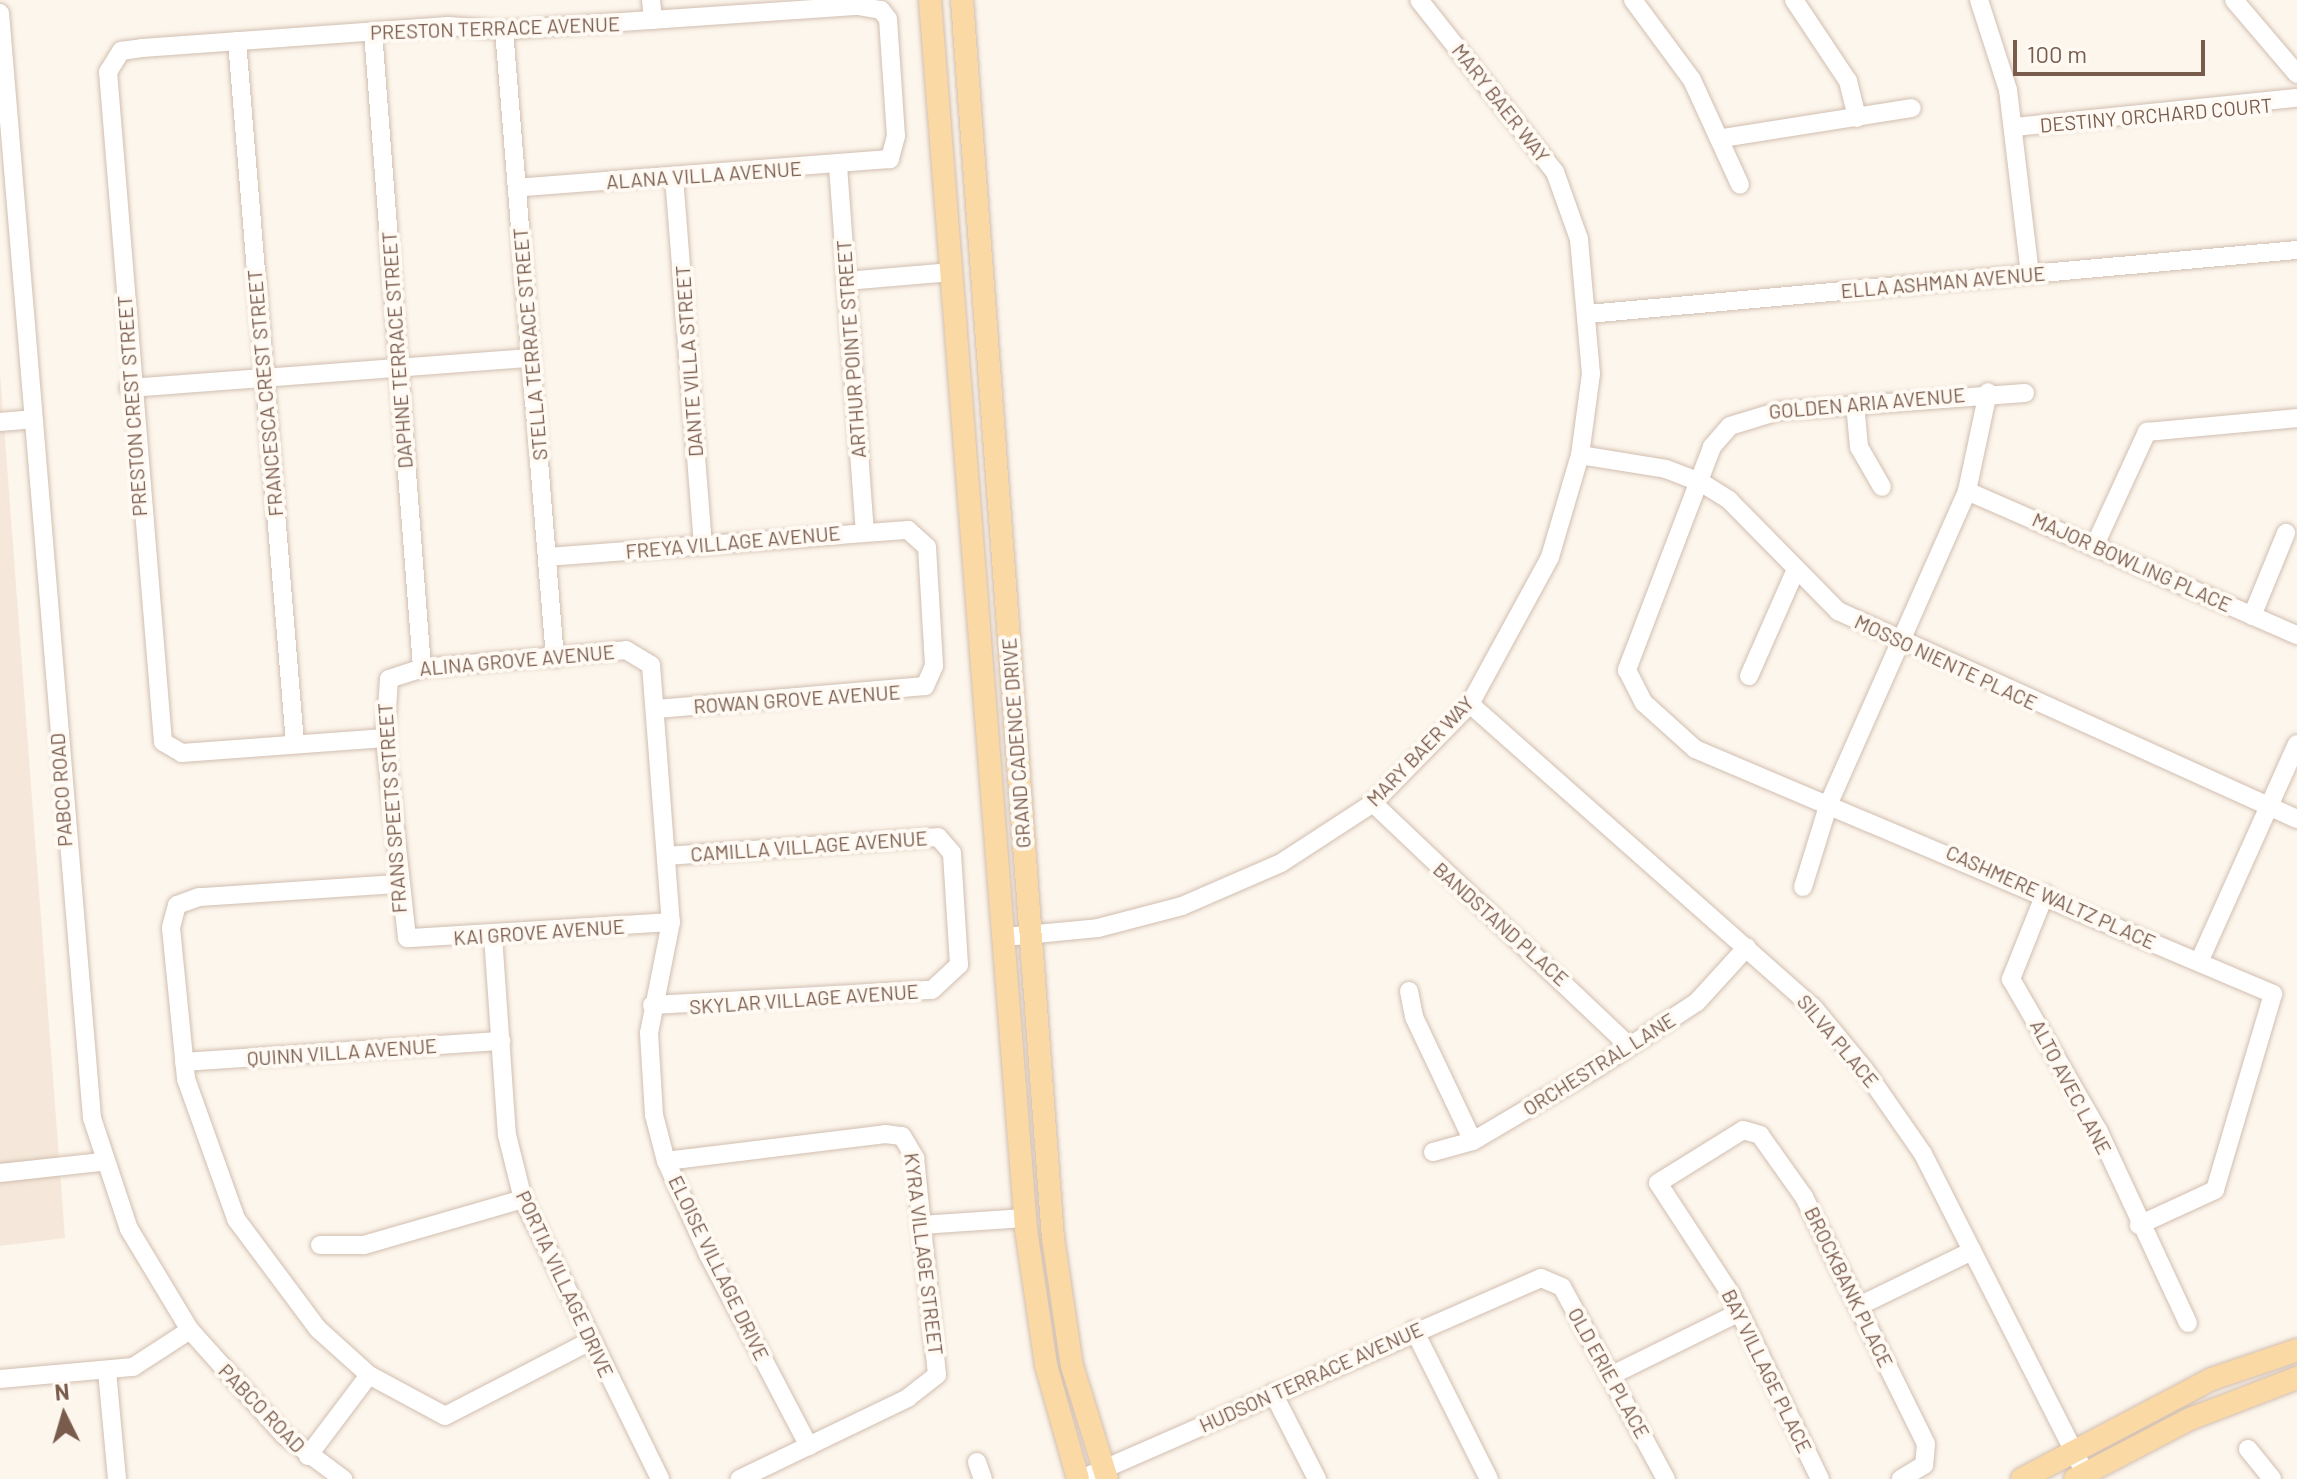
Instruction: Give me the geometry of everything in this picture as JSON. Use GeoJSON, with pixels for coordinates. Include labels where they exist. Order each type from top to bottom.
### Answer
{"type":"FeatureCollection","features":[{"type":"Feature","properties":{"kind":"main road","name":"GRAND CADENCE DRIVE"},"geometry":{"type":"LineString","coordinates":[[930,0],[1025,1218],[1046,1365],[1079,1479]]}},
{"type":"Feature","properties":{"kind":"main road","name":"GRAND CADENCE DRIVE"},"geometry":{"type":"LineString","coordinates":[[962,0],[1053,1238],[1072,1366],[1106,1474]]}},
{"type":"Feature","properties":{"kind":"main road"},"geometry":{"type":"LineString","coordinates":[[2022,1479],[2212,1379],[2297,1350]]}},
{"type":"Feature","properties":{"kind":"main road"},"geometry":{"type":"LineString","coordinates":[[2083,1477],[2190,1419],[2297,1378]]}},
{"type":"Feature","properties":{"kind":"street"},"geometry":{"type":"LineString","coordinates":[[651,0],[653,20]]}},
{"type":"Feature","properties":{"kind":"street","name":"MARY BAER WAY"},"geometry":{"type":"LineString","coordinates":[[1005,937],[1030,936],[1182,906],[1281,863],[1373,803],[1470,704],[1550,557],[1580,455],[1591,374],[1579,239],[1555,172],[1419,0]]}},
{"type":"Feature","properties":{"kind":"street"},"geometry":{"type":"LineString","coordinates":[[1633,0],[1723,138],[1740,185]]}},
{"type":"Feature","properties":{"kind":"street"},"geometry":{"type":"LineString","coordinates":[[1819,0],[1799,6],[1848,81],[1857,118]]}},
{"type":"Feature","properties":{"kind":"street"},"geometry":{"type":"LineString","coordinates":[[1979,0],[1992,23],[2014,127],[2030,274]]}},
{"type":"Feature","properties":{"kind":"street"},"geometry":{"type":"LineString","coordinates":[[2234,0],[2297,74]]}},
{"type":"Feature","properties":{"kind":"street","name":"PRESTON TERRACE AVENUE"},"geometry":{"type":"LineString","coordinates":[[113,60],[142,48],[373,32],[504,30],[881,10],[896,136],[890,159]]}},
{"type":"Feature","properties":{"kind":"street","name":"PABCO ROAD"},"geometry":{"type":"LineString","coordinates":[[0,13],[83,1069],[102,1162],[152,1273],[190,1330],[308,1456],[343,1479]]}},
{"type":"Feature","properties":{"kind":"street","name":"STELLA TERRACE STREET"},"geometry":{"type":"LineString","coordinates":[[504,30],[555,658]]}},
{"type":"Feature","properties":{"kind":"street","name":"DAPHNE TERRACE STREET"},"geometry":{"type":"LineString","coordinates":[[373,32],[422,668]]}},
{"type":"Feature","properties":{"kind":"street","name":"FRANCESCA CREST STREET"},"geometry":{"type":"LineString","coordinates":[[237,41],[295,744]]}},
{"type":"Feature","properties":{"kind":"street","name":"PRESTON CREST STREET"},"geometry":{"type":"LineString","coordinates":[[113,60],[129,388],[158,727],[171,749],[295,744]]}},
{"type":"Feature","properties":{"kind":"street","name":"DESTINY ORCHARD COURT"},"geometry":{"type":"LineString","coordinates":[[2014,127],[2297,98]]}},
{"type":"Feature","properties":{"kind":"street"},"geometry":{"type":"LineString","coordinates":[[1723,138],[1912,108]]}},
{"type":"Feature","properties":{"kind":"street","name":"ALANA VILLA AVENUE"},"geometry":{"type":"LineString","coordinates":[[517,188],[838,166],[890,159]]}},
{"type":"Feature","properties":{"kind":"street","name":"ARTHUR POINTE STREET"},"geometry":{"type":"LineString","coordinates":[[838,166],[865,532]]}},
{"type":"Feature","properties":{"kind":"street","name":"DANTE VILLA STREET"},"geometry":{"type":"LineString","coordinates":[[674,177],[703,544]]}},
{"type":"Feature","properties":{"kind":"street","name":"ELLA ASHMAN AVENUE"},"geometry":{"type":"LineString","coordinates":[[1588,314],[2297,250]]}},
{"type":"Feature","properties":{"kind":"street"},"geometry":{"type":"LineString","coordinates":[[846,281],[952,272]]}},
{"type":"Feature","properties":{"kind":"street"},"geometry":{"type":"LineString","coordinates":[[129,388],[531,358]]}},
{"type":"Feature","properties":{"kind":"street"},"geometry":{"type":"LineString","coordinates":[[1803,887],[1829,803],[1967,491],[1988,392]]}},
{"type":"Feature","properties":{"kind":"street","name":"GOLDEN ARIA AVENUE"},"geometry":{"type":"LineString","coordinates":[[1829,803],[1695,749],[1632,686],[1627,670],[1702,483],[1712,447],[1751,414],[1988,392],[2025,393]]}},
{"type":"Feature","properties":{"kind":"street"},"geometry":{"type":"LineString","coordinates":[[1855,404],[1859,447],[1882,487]]}},
{"type":"Feature","properties":{"kind":"street"},"geometry":{"type":"LineString","coordinates":[[2094,547],[2147,432],[2297,418]]}},
{"type":"Feature","properties":{"kind":"street"},"geometry":{"type":"LineString","coordinates":[[0,422],[32,419]]}},
{"type":"Feature","properties":{"kind":"street","name":"MOSSO NIENTE PLACE"},"geometry":{"type":"LineString","coordinates":[[1580,455],[1666,469],[1702,483],[1729,500],[1794,574],[1838,611],[1899,643],[2297,819]]}},
{"type":"Feature","properties":{"kind":"street","name":"MAJOR BOWLING PLACE"},"geometry":{"type":"LineString","coordinates":[[1967,491],[2297,635]]}},
{"type":"Feature","properties":{"kind":"street","name":"FREYA VILLAGE AVENUE"},"geometry":{"type":"LineString","coordinates":[[547,557],[865,532],[919,535],[927,547],[932,677]]}},
{"type":"Feature","properties":{"kind":"street"},"geometry":{"type":"LineString","coordinates":[[2252,616],[2286,533]]}},
{"type":"Feature","properties":{"kind":"street"},"geometry":{"type":"LineString","coordinates":[[1749,676],[1794,574]]}},
{"type":"Feature","properties":{"kind":"street","name":"ALINA GROVE AVENUE"},"geometry":{"type":"LineString","coordinates":[[389,679],[422,668],[626,650],[646,656]]}},
{"type":"Feature","properties":{"kind":"street","name":"ELOISE VILLAGE DRIVE"},"geometry":{"type":"LineString","coordinates":[[646,656],[657,709],[671,922],[652,1005],[649,1075],[666,1161],[809,1446]]}},
{"type":"Feature","properties":{"kind":"street","name":"ROWAN GROVE AVENUE"},"geometry":{"type":"LineString","coordinates":[[657,709],[910,691],[932,677]]}},
{"type":"Feature","properties":{"kind":"street","name":"FRANS SPEETS STREET"},"geometry":{"type":"LineString","coordinates":[[389,679],[385,738],[397,884],[407,938]]}},
{"type":"Feature","properties":{"kind":"street","name":"SILVA PLACE"},"geometry":{"type":"LineString","coordinates":[[1470,704],[1813,1007],[1880,1090],[1923,1154],[2083,1477]]}},
{"type":"Feature","properties":{"kind":"street"},"geometry":{"type":"LineString","coordinates":[[295,744],[385,738]]}},
{"type":"Feature","properties":{"kind":"street"},"geometry":{"type":"LineString","coordinates":[[2199,962],[2297,744]]}},
{"type":"Feature","properties":{"kind":"street","name":"BANDSTAND PLACE"},"geometry":{"type":"LineString","coordinates":[[1373,803],[1629,1046]]}},
{"type":"Feature","properties":{"kind":"street","name":"CASHMERE WALTZ PLACE"},"geometry":{"type":"LineString","coordinates":[[1829,803],[2273,994],[2215,1190],[2139,1225]]}},
{"type":"Feature","properties":{"kind":"street","name":"CAMILLA VILLAGE AVENUE"},"geometry":{"type":"LineString","coordinates":[[668,856],[924,837],[947,843],[959,965],[953,977]]}},
{"type":"Feature","properties":{"kind":"street"},"geometry":{"type":"LineString","coordinates":[[397,884],[199,897],[177,905],[171,928],[184,1062],[236,1219],[277,1282],[369,1375],[445,1416],[590,1341]]}},
{"type":"Feature","properties":{"kind":"street","name":"ALTO AVEC LANE"},"geometry":{"type":"LineString","coordinates":[[2045,894],[2011,979],[2098,1130],[2139,1225],[2188,1323]]}},
{"type":"Feature","properties":{"kind":"street","name":"KAI GROVE AVENUE"},"geometry":{"type":"LineString","coordinates":[[407,938],[493,936],[671,922]]}},
{"type":"Feature","properties":{"kind":"street","name":"PORTIA VILLAGE DRIVE"},"geometry":{"type":"LineString","coordinates":[[493,936],[507,1135],[523,1199],[660,1479]]}},
{"type":"Feature","properties":{"kind":"street","name":"ORCHESTRAL LANE"},"geometry":{"type":"LineString","coordinates":[[1433,1152],[1473,1141],[1697,1002],[1747,947]]}},
{"type":"Feature","properties":{"kind":"street","name":"SKYLAR VILLAGE AVENUE"},"geometry":{"type":"LineString","coordinates":[[652,1005],[932,990],[953,977]]}},
{"type":"Feature","properties":{"kind":"street"},"geometry":{"type":"LineString","coordinates":[[1409,991],[1414,1017],[1473,1141]]}},
{"type":"Feature","properties":{"kind":"street","name":"QUINN VILLA AVENUE"},"geometry":{"type":"LineString","coordinates":[[184,1062],[501,1041]]}},
{"type":"Feature","properties":{"kind":"street","name":"BROCKBANK PLACE"},"geometry":{"type":"LineString","coordinates":[[1658,1183],[1663,1174],[1753,1130],[1804,1197],[1929,1454],[1901,1479]]}},
{"type":"Feature","properties":{"kind":"street","name":"KYRA VILLAGE STREET"},"geometry":{"type":"LineString","coordinates":[[666,1161],[902,1136],[915,1158],[937,1375],[908,1398],[809,1446]]}},
{"type":"Feature","properties":{"kind":"street"},"geometry":{"type":"LineString","coordinates":[[0,1173],[102,1162]]}},
{"type":"Feature","properties":{"kind":"street","name":"BAY VILLAGE PLACE"},"geometry":{"type":"LineString","coordinates":[[1658,1183],[1740,1312],[1820,1479]]}},
{"type":"Feature","properties":{"kind":"street"},"geometry":{"type":"LineString","coordinates":[[320,1245],[364,1245],[523,1199]]}},
{"type":"Feature","properties":{"kind":"street"},"geometry":{"type":"LineString","coordinates":[[921,1225],[1025,1218]]}},
{"type":"Feature","properties":{"kind":"street"},"geometry":{"type":"LineString","coordinates":[[1859,1306],[1972,1251]]}},
{"type":"Feature","properties":{"kind":"street","name":"HUDSON TERRACE AVENUE"},"geometry":{"type":"LineString","coordinates":[[1079,1479],[1106,1474],[1273,1393],[1541,1278]]}},
{"type":"Feature","properties":{"kind":"street","name":"OLD ERIE PLACE"},"geometry":{"type":"LineString","coordinates":[[1541,1278],[1562,1287],[1614,1374],[1666,1479]]}},
{"type":"Feature","properties":{"kind":"street"},"geometry":{"type":"LineString","coordinates":[[1614,1374],[1740,1312]]}},
{"type":"Feature","properties":{"kind":"street"},"geometry":{"type":"LineString","coordinates":[[0,1379],[107,1371],[151,1359],[190,1330]]}},
{"type":"Feature","properties":{"kind":"street"},"geometry":{"type":"LineString","coordinates":[[1414,1330],[1489,1479]]}},
{"type":"Feature","properties":{"kind":"street"},"geometry":{"type":"LineString","coordinates":[[107,1371],[117,1479]]}},
{"type":"Feature","properties":{"kind":"street"},"geometry":{"type":"LineString","coordinates":[[308,1456],[369,1375]]}},
{"type":"Feature","properties":{"kind":"street"},"geometry":{"type":"LineString","coordinates":[[1273,1393],[1317,1479]]}},
{"type":"Feature","properties":{"kind":"street"},"geometry":{"type":"LineString","coordinates":[[740,1479],[809,1446]]}},
{"type":"Feature","properties":{"kind":"street"},"geometry":{"type":"LineString","coordinates":[[2248,1449],[2272,1479]]}},
{"type":"Feature","properties":{"kind":"shaded area"},"geometry":{"type":"Polygon","coordinates":[[[0,372],[65,1238],[0,1246],[0,372]]]}}]}
